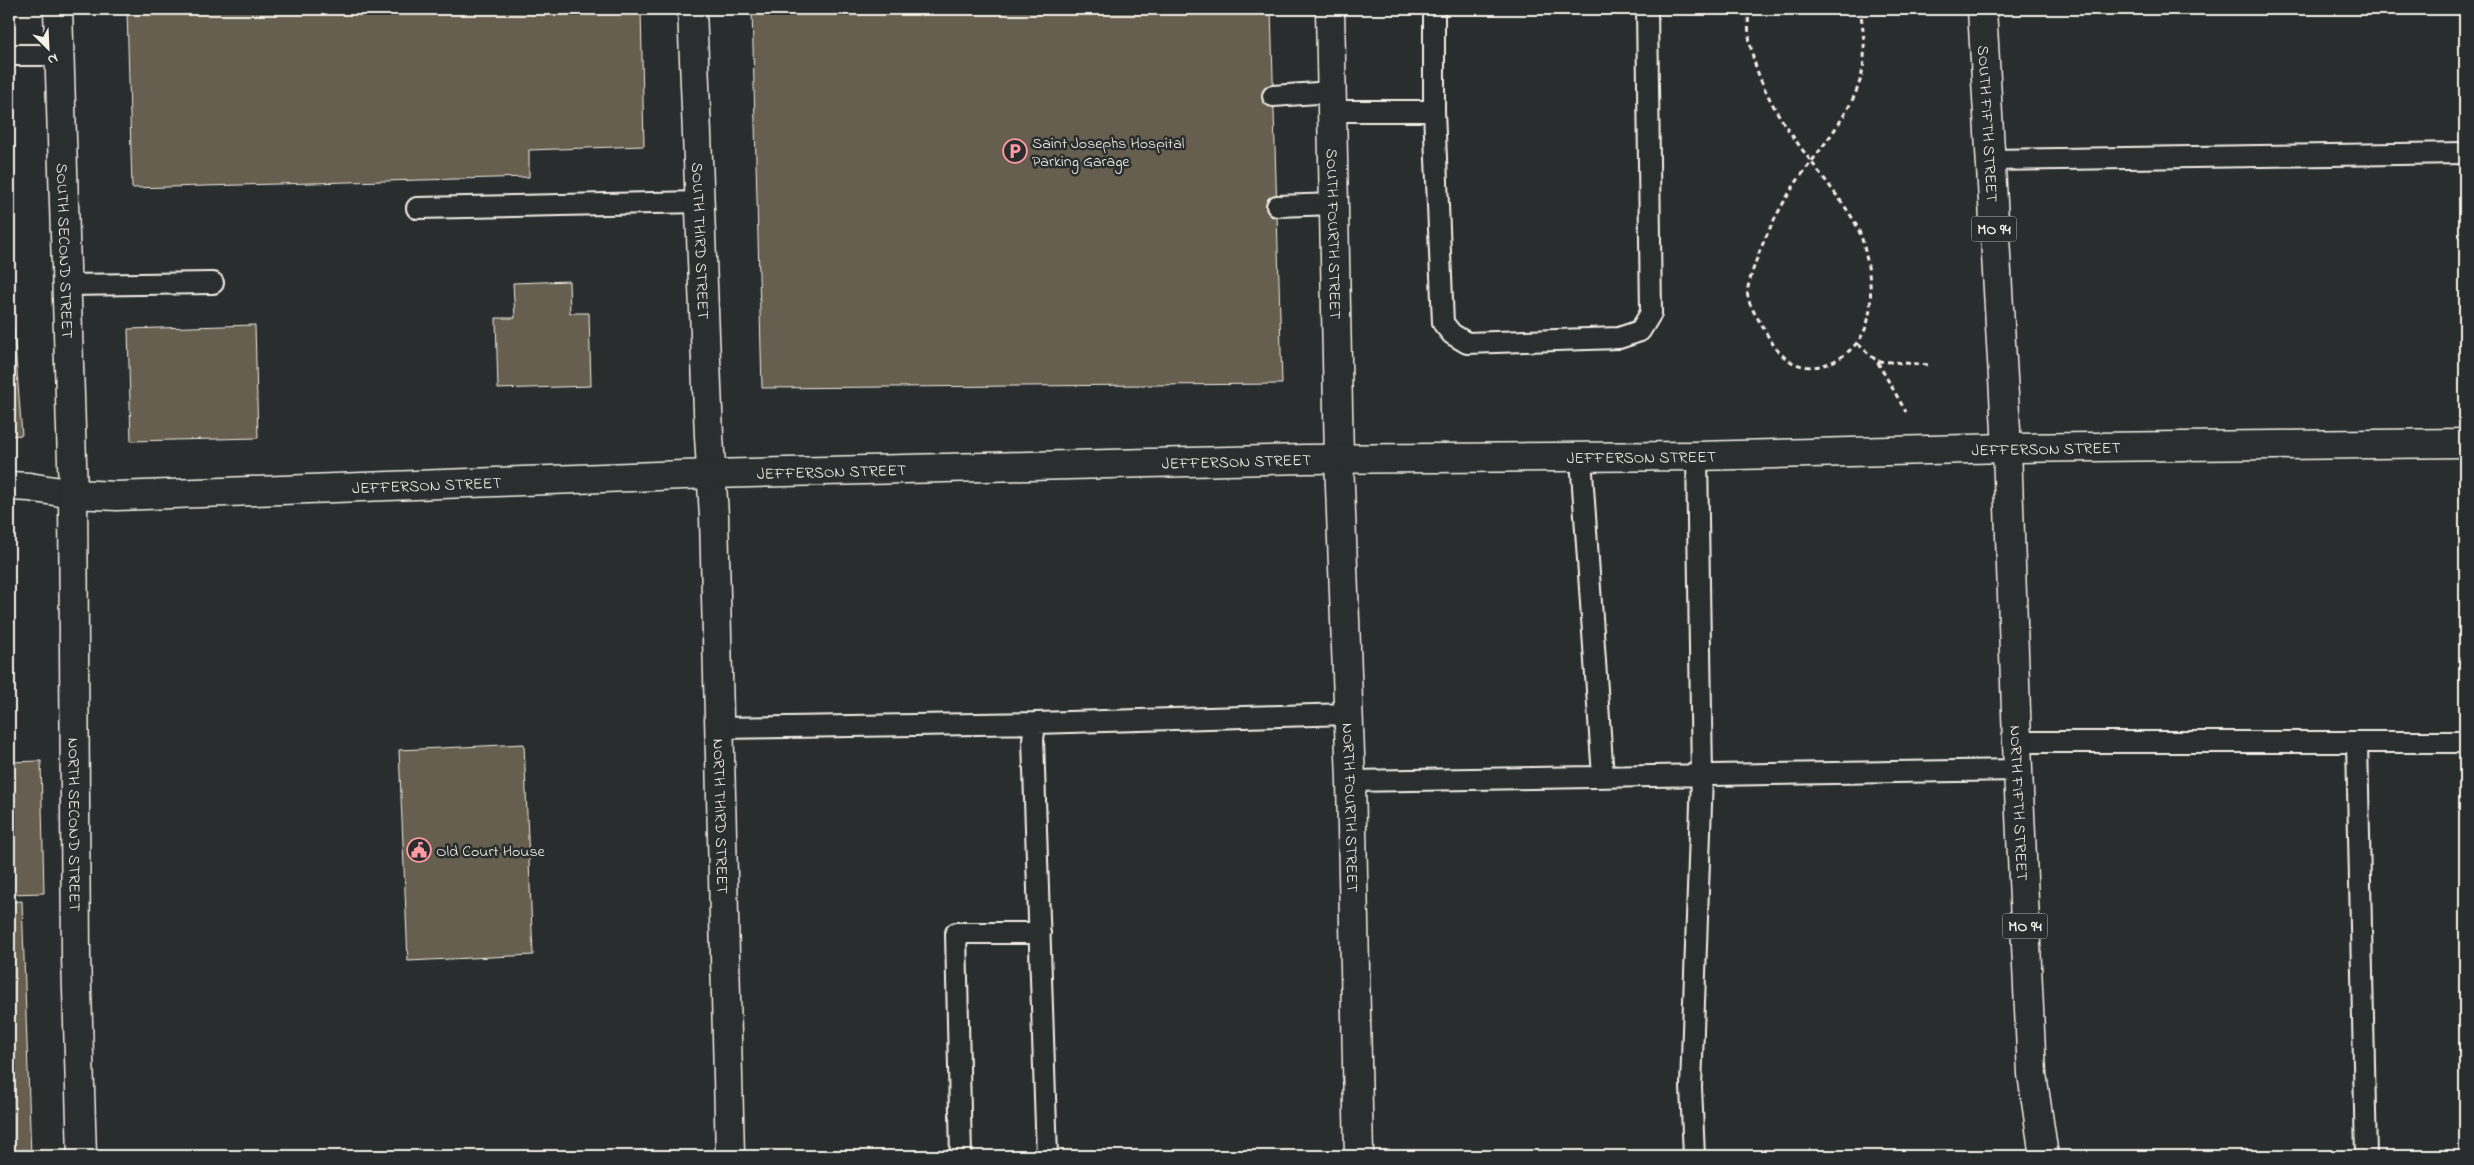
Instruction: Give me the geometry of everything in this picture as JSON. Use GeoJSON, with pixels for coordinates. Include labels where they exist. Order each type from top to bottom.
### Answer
{"type":"FeatureCollection","features":[{"type":"Feature","properties":{"kind":"street","name":"SOUTH SECOND STREET"},"geometry":{"type":"LineString","coordinates":[[58,9],[73,494]]}},
{"type":"Feature","properties":{"kind":"street","name":"SOUTH THIRD STREET"},"geometry":{"type":"LineString","coordinates":[[692,9],[711,474]]}},
{"type":"Feature","properties":{"kind":"street","name":"SOUTH FOURTH STREET"},"geometry":{"type":"LineString","coordinates":[[1330,9],[1339,458]]}},
{"type":"Feature","properties":{"kind":"street","name":"SOUTH FIFTH STREET"},"geometry":{"type":"LineString","coordinates":[[1982,9],[2007,448]]}},
{"type":"Feature","properties":{"kind":"street","name":"JEFFERSON STREET"},"geometry":{"type":"LineString","coordinates":[[9,486],[73,494],[117,496],[711,474],[1339,458],[1581,458],[2007,448],[2465,443]]}},
{"type":"Feature","properties":{"kind":"street","name":"NORTH FIFTH STREET"},"geometry":{"type":"LineString","coordinates":[[2007,448],[2018,770],[2032,1074],[2044,1156]]}},
{"type":"Feature","properties":{"kind":"street","name":"NORTH FOURTH STREET"},"geometry":{"type":"LineString","coordinates":[[1339,458],[1351,781],[1359,1156]]}},
{"type":"Feature","properties":{"kind":"street","name":"NORTH THIRD STREET"},"geometry":{"type":"LineString","coordinates":[[711,474],[714,516],[730,1156]]}},
{"type":"Feature","properties":{"kind":"street","name":"NORTH SECOND STREET"},"geometry":{"type":"LineString","coordinates":[[73,494],[76,956],[82,1156]]}},
{"type":"Feature","properties":{"kind":"lane"},"geometry":{"type":"LineString","coordinates":[[1434,9],[1434,111],[1442,323],[1452,334],[1468,343],[1619,338],[1640,331],[1651,313],[1647,9]]}},
{"type":"Feature","properties":{"kind":"lane"},"geometry":{"type":"LineString","coordinates":[[9,55],[60,55]]}},
{"type":"Feature","properties":{"kind":"lane"},"geometry":{"type":"LineString","coordinates":[[1273,96],[1434,111]]}},
{"type":"Feature","properties":{"kind":"lane"},"geometry":{"type":"LineString","coordinates":[[1990,160],[2465,153]]}},
{"type":"Feature","properties":{"kind":"lane"},"geometry":{"type":"LineString","coordinates":[[417,208],[700,202]]}},
{"type":"Feature","properties":{"kind":"lane"},"geometry":{"type":"LineString","coordinates":[[1276,206],[1335,204]]}},
{"type":"Feature","properties":{"kind":"lane"},"geometry":{"type":"LineString","coordinates":[[67,286],[213,282]]}},
{"type":"Feature","properties":{"kind":"lane"},"geometry":{"type":"LineString","coordinates":[[1694,1156],[1691,1087],[1702,776],[1698,456]]}},
{"type":"Feature","properties":{"kind":"lane"},"geometry":{"type":"LineString","coordinates":[[1581,458],[1603,777]]}},
{"type":"Feature","properties":{"kind":"lane"},"geometry":{"type":"LineString","coordinates":[[719,728],[1348,714]]}},
{"type":"Feature","properties":{"kind":"lane"},"geometry":{"type":"LineString","coordinates":[[1035,722],[1033,740],[1047,1156]]}},
{"type":"Feature","properties":{"kind":"lane"},"geometry":{"type":"LineString","coordinates":[[2017,742],[2465,742]]}},
{"type":"Feature","properties":{"kind":"lane"},"geometry":{"type":"LineString","coordinates":[[2357,743],[2366,1156]]}},
{"type":"Feature","properties":{"kind":"lane"},"geometry":{"type":"LineString","coordinates":[[1351,781],[2018,770]]}},
{"type":"Feature","properties":{"kind":"lane"},"geometry":{"type":"LineString","coordinates":[[961,1156],[956,933],[1040,933]]}},
{"type":"Feature","properties":{"kind":"path"},"geometry":{"type":"LineString","coordinates":[[1749,9],[1750,50],[1761,79],[1795,142],[1812,161],[1849,212],[1862,238],[1868,268],[1870,301],[1867,325],[1858,344],[1841,357],[1824,366],[1804,366],[1788,360],[1772,342],[1755,314],[1747,291],[1751,273],[1772,224],[1812,161],[1854,96],[1863,69],[1864,36],[1860,9]]}},
{"type":"Feature","properties":{"kind":"path"},"geometry":{"type":"LineString","coordinates":[[1858,344],[1878,361],[1906,412]]}},
{"type":"Feature","properties":{"kind":"path"},"geometry":{"type":"LineString","coordinates":[[1878,361],[1931,365]]}},
{"type":"Feature","properties":{"kind":"building"},"geometry":{"type":"Polygon","coordinates":[[[127,9],[641,9],[644,146],[529,150],[529,177],[132,188],[127,9]]]}},
{"type":"Feature","properties":{"kind":"building","name":"Saint Josephs Hospital Parking Garage"},"geometry":{"type":"Polygon","coordinates":[[[752,9],[1271,9],[1282,384],[762,388],[752,9]]]}},
{"type":"Feature","properties":{"kind":"building"},"geometry":{"type":"Polygon","coordinates":[[[569,281],[570,313],[589,313],[591,386],[498,389],[496,318],[515,318],[513,283],[569,281]]]}},
{"type":"Feature","properties":{"kind":"building"},"geometry":{"type":"Polygon","coordinates":[[[9,321],[13,321],[22,435],[9,436],[9,321]]]}},
{"type":"Feature","properties":{"kind":"building"},"geometry":{"type":"Polygon","coordinates":[[[255,325],[258,438],[131,441],[128,329],[255,325]]]}},
{"type":"Feature","properties":{"kind":"building"},"geometry":{"type":"Polygon","coordinates":[[[524,744],[533,955],[408,961],[399,750],[524,744]]]}},
{"type":"Feature","properties":{"kind":"building"},"geometry":{"type":"Polygon","coordinates":[[[41,761],[44,893],[9,894],[9,762],[41,761]]]}},
{"type":"Feature","properties":{"kind":"building"},"geometry":{"type":"Polygon","coordinates":[[[22,901],[31,1156],[9,1156],[9,902],[22,901]]]}},
{"type":"Feature","properties":{"kind":"place","name":"Saint Josephs Hospital Parking Garage"},"geometry":{"type":"Point","coordinates":[1015,151]}},
{"type":"Feature","properties":{"kind":"place","name":"Old Court House"},"geometry":{"type":"Point","coordinates":[419,850]}}]}
